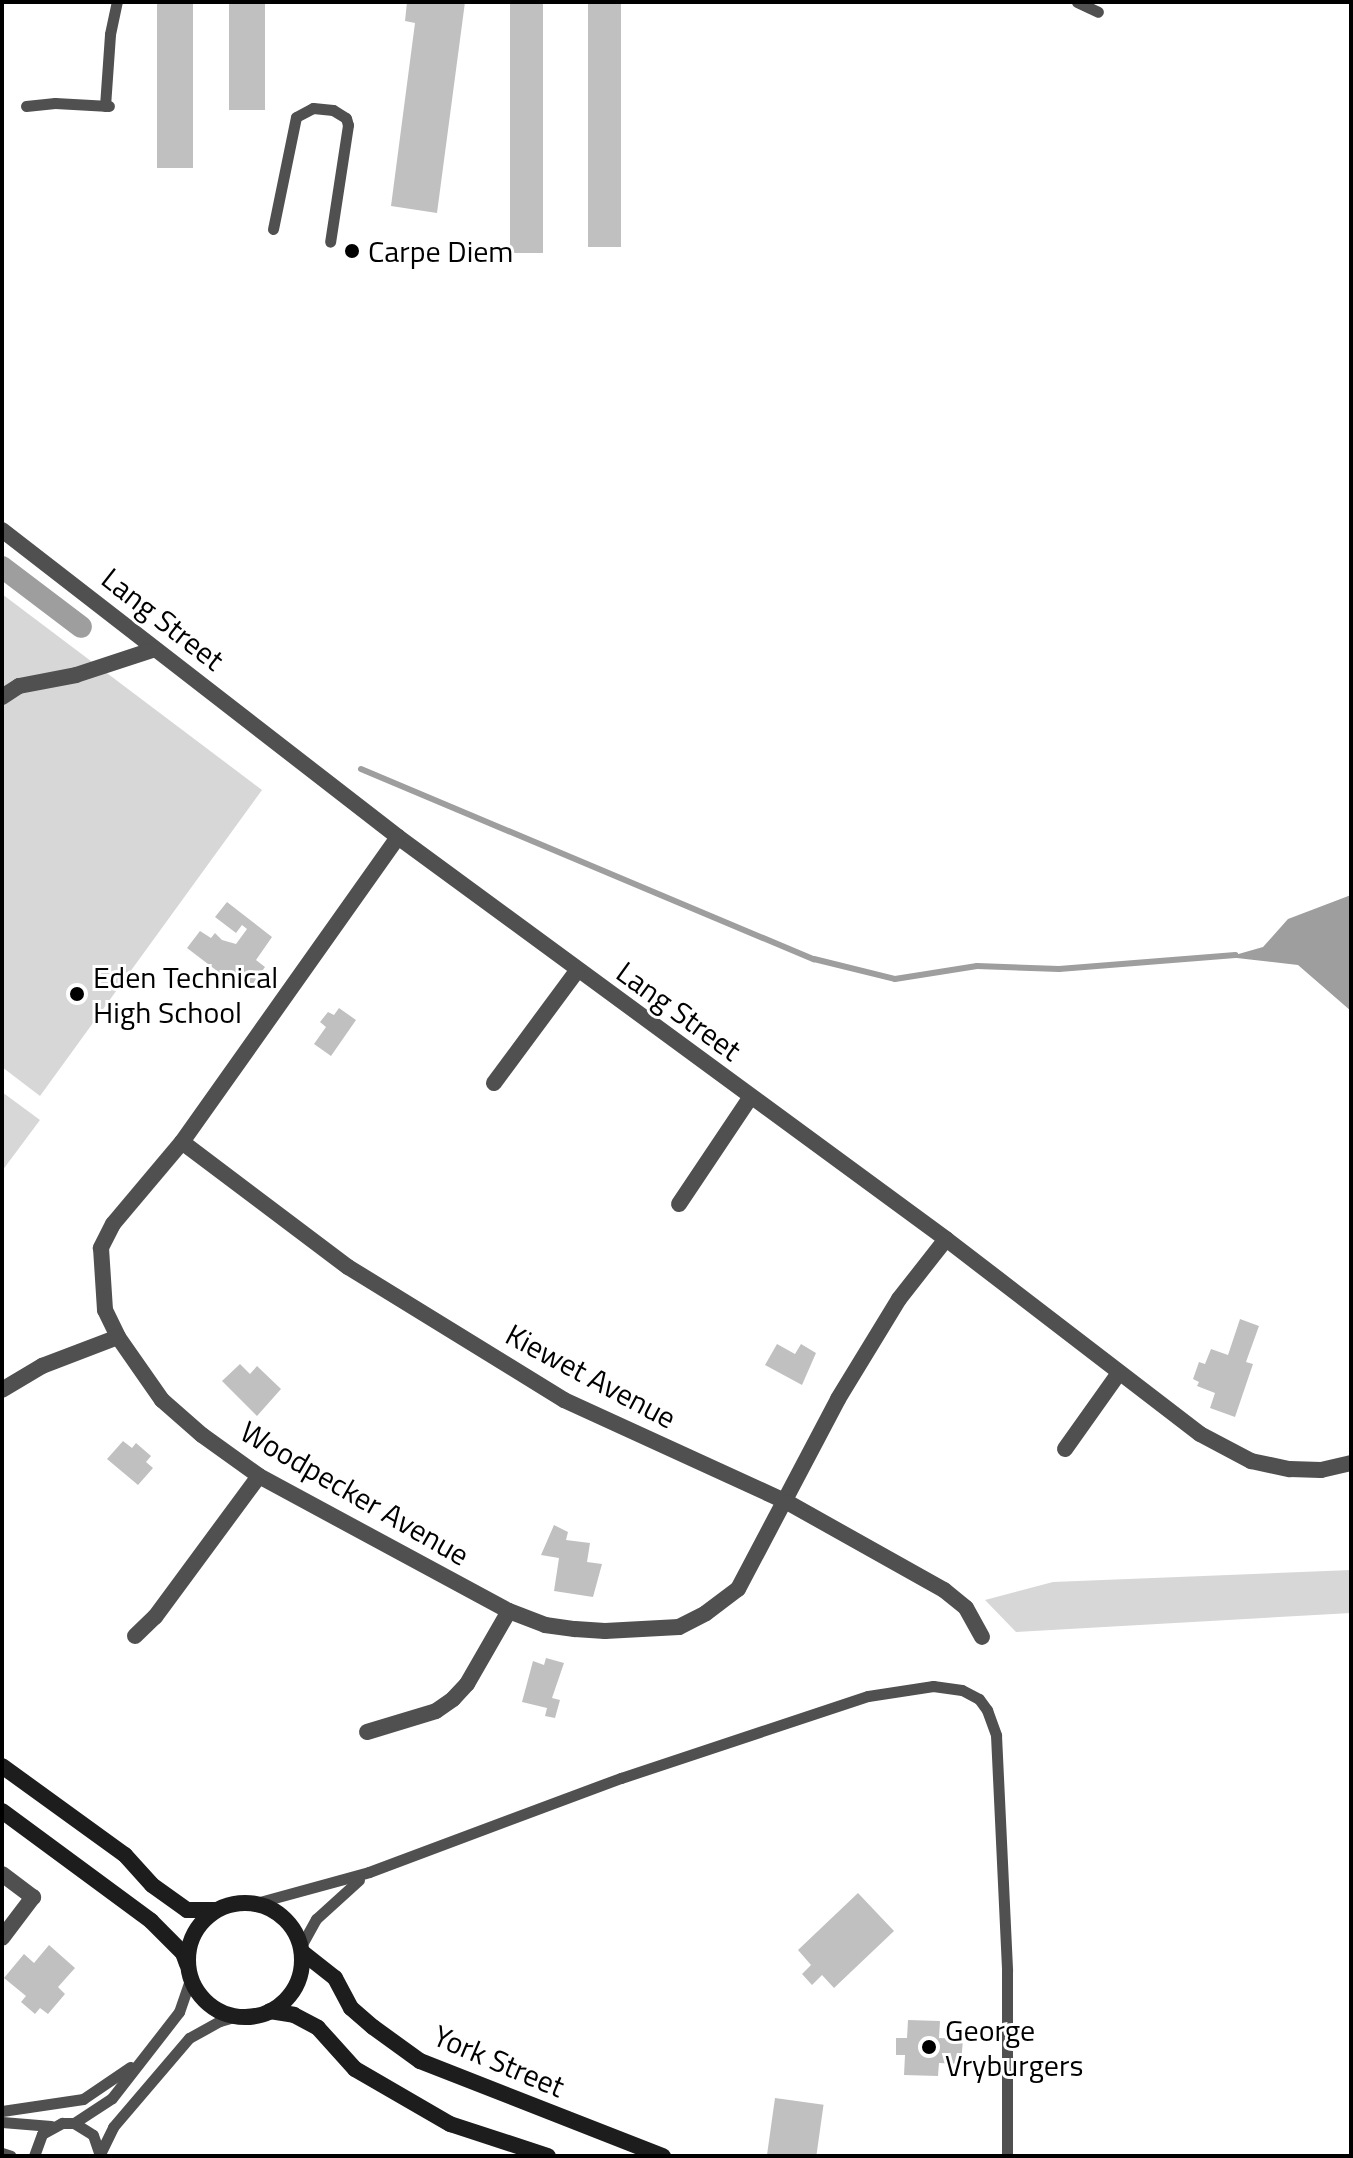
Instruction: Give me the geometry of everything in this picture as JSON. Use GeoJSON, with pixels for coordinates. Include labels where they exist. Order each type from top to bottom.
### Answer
{"type":"FeatureCollection","features":[{"type":"Feature","properties":{"kind":"main road"},"geometry":{"type":"LineString","coordinates":[[2,1766],[125,1855],[152,1885],[187,1910],[215,1910],[242,1902],[256,1903]]}},
{"type":"Feature","properties":{"kind":"main road"},"geometry":{"type":"LineString","coordinates":[[2,1811],[151,1921],[183,1953],[190,1975],[214,2008],[237,2016],[270,2011],[294,2015],[318,2028],[355,2069],[450,2124],[548,2156]]}},
{"type":"Feature","properties":{"kind":"main road","name":"York Street"},"geometry":{"type":"LineString","coordinates":[[256,1903],[280,1914],[290,1923],[301,1949],[335,1978],[351,2008],[420,2061],[663,2156]]}},
{"type":"Feature","properties":{"kind":"main road"},"geometry":{"type":"LineString","coordinates":[[190,1975],[192,1938],[215,1910]]}},
{"type":"Feature","properties":{"kind":"main road"},"geometry":{"type":"LineString","coordinates":[[270,2011],[295,1987],[301,1949]]}},
{"type":"Feature","properties":{"kind":"street","name":"Lang Street"},"geometry":{"type":"LineString","coordinates":[[2,530],[398,837],[946,1239],[1200,1434],[1251,1461],[1290,1469],[1321,1470],[1351,1463]]}},
{"type":"Feature","properties":{"kind":"street"},"geometry":{"type":"LineString","coordinates":[[2,697],[19,686],[76,675],[155,649]]}},
{"type":"Feature","properties":{"kind":"street","name":"Woodpecker Avenue"},"geometry":{"type":"LineString","coordinates":[[398,837],[182,1142],[113,1224],[101,1248],[105,1310],[118,1337],[162,1400],[202,1435],[259,1476],[509,1611],[545,1625],[575,1629],[679,1627],[706,1613],[738,1589],[787,1502],[838,1399],[899,1299],[946,1239]]}},
{"type":"Feature","properties":{"kind":"street"},"geometry":{"type":"LineString","coordinates":[[494,1083],[577,971]]}},
{"type":"Feature","properties":{"kind":"street"},"geometry":{"type":"LineString","coordinates":[[679,1204],[750,1098]]}},
{"type":"Feature","properties":{"kind":"street","name":"Kiewet Avenue"},"geometry":{"type":"LineString","coordinates":[[182,1142],[348,1267],[564,1400],[787,1502],[944,1590],[966,1608],[982,1637]]}},
{"type":"Feature","properties":{"kind":"street"},"geometry":{"type":"LineString","coordinates":[[2,1390],[42,1366],[118,1337]]}},
{"type":"Feature","properties":{"kind":"street"},"geometry":{"type":"LineString","coordinates":[[1065,1449],[1119,1373]]}},
{"type":"Feature","properties":{"kind":"street"},"geometry":{"type":"LineString","coordinates":[[135,1636],[155,1617],[259,1476]]}},
{"type":"Feature","properties":{"kind":"street"},"geometry":{"type":"LineString","coordinates":[[367,1732],[436,1711],[453,1699],[467,1684],[509,1611]]}},
{"type":"Feature","properties":{"kind":"street"},"geometry":{"type":"LineString","coordinates":[[2,1874],[33,1897],[2,1938]]}},
{"type":"Feature","properties":{"kind":"lane"},"geometry":{"type":"LineString","coordinates":[[26,106],[55,103],[108,106],[110,34],[117,2]]}},
{"type":"Feature","properties":{"kind":"lane"},"geometry":{"type":"LineString","coordinates":[[1077,2],[1098,12]]}},
{"type":"Feature","properties":{"kind":"lane"},"geometry":{"type":"LineString","coordinates":[[273,229],[296,117],[313,108],[333,110],[346,118],[348,125],[330,242]]}},
{"type":"Feature","properties":{"kind":"lane"},"geometry":{"type":"LineString","coordinates":[[256,1903],[369,1872],[621,1778],[868,1696],[933,1686],[962,1690],[979,1699],[996,1735],[1007,1971],[1007,2156]]}},
{"type":"Feature","properties":{"kind":"lane"},"geometry":{"type":"LineString","coordinates":[[301,1949],[316,1919],[369,1872]]}},
{"type":"Feature","properties":{"kind":"lane"},"geometry":{"type":"LineString","coordinates":[[2,2122],[51,2126],[74,2123],[112,2098],[179,2012],[190,1975]]}},
{"type":"Feature","properties":{"kind":"lane"},"geometry":{"type":"LineString","coordinates":[[100,2155],[113,2127],[189,2038],[220,2021],[237,2016]]}},
{"type":"Feature","properties":{"kind":"lane"},"geometry":{"type":"LineString","coordinates":[[2,2111],[83,2099],[144,2057]]}},
{"type":"Feature","properties":{"kind":"lane"},"geometry":{"type":"LineString","coordinates":[[74,2123],[93,2135],[100,2155]]}},
{"type":"Feature","properties":{"kind":"lane"},"geometry":{"type":"LineString","coordinates":[[34,2156],[37,2144],[51,2126]]}},
{"type":"Feature","properties":{"kind":"lane"},"geometry":{"type":"LineString","coordinates":[[2,2153],[11,2156]]}},
{"type":"Feature","properties":{"kind":"shaded area","name":"Eden Technical High School"},"geometry":{"type":"Polygon","coordinates":[[[2,594],[262,790],[40,1096],[2,1067],[2,594]]]}},
{"type":"Feature","properties":{"kind":"shaded area"},"geometry":{"type":"Polygon","coordinates":[[[1351,895],[1351,1011],[1298,965],[1228,957],[1263,947],[1288,919],[1351,895]]]}},
{"type":"Feature","properties":{"kind":"shaded area"},"geometry":{"type":"Polygon","coordinates":[[[2,1092],[40,1120],[2,1171],[2,1092]]]}},
{"type":"Feature","properties":{"kind":"shaded area"},"geometry":{"type":"Polygon","coordinates":[[[1351,1570],[1351,1613],[1016,1632],[985,1600],[1053,1582],[1351,1570]]]}},
{"type":"Feature","properties":{"kind":"building"},"geometry":{"type":"Polygon","coordinates":[[[157,2],[193,2],[193,168],[157,168],[157,2]]]}},
{"type":"Feature","properties":{"kind":"building"},"geometry":{"type":"Polygon","coordinates":[[[229,2],[265,2],[265,110],[229,110],[229,2]]]}},
{"type":"Feature","properties":{"kind":"building"},"geometry":{"type":"Polygon","coordinates":[[[407,2],[465,2],[437,213],[391,206],[415,23],[405,21],[407,2]]]}},
{"type":"Feature","properties":{"kind":"building"},"geometry":{"type":"Polygon","coordinates":[[[510,2],[543,2],[543,253],[510,253],[510,2]]]}},
{"type":"Feature","properties":{"kind":"building"},"geometry":{"type":"Polygon","coordinates":[[[588,2],[621,2],[621,247],[588,247],[588,2]]]}},
{"type":"Feature","properties":{"kind":"building"},"geometry":{"type":"Polygon","coordinates":[[[227,902],[272,937],[256,960],[265,967],[250,988],[233,974],[229,980],[187,948],[200,931],[211,938],[215,933],[222,940],[236,944],[247,929],[242,925],[236,933],[215,917],[227,902]]]}},
{"type":"Feature","properties":{"kind":"building"},"geometry":{"type":"Polygon","coordinates":[[[339,1008],[356,1020],[331,1056],[314,1044],[326,1027],[320,1022],[328,1012],[334,1015],[339,1008]]]}},
{"type":"Feature","properties":{"kind":"building"},"geometry":{"type":"Polygon","coordinates":[[[1240,1319],[1259,1326],[1246,1362],[1253,1364],[1235,1417],[1210,1408],[1215,1393],[1197,1386],[1199,1382],[1193,1379],[1199,1362],[1205,1364],[1211,1349],[1228,1355],[1240,1319]]]}},
{"type":"Feature","properties":{"kind":"building"},"geometry":{"type":"Polygon","coordinates":[[[777,1344],[795,1354],[801,1344],[816,1353],[802,1385],[765,1365],[777,1344]]]}},
{"type":"Feature","properties":{"kind":"building"},"geometry":{"type":"Polygon","coordinates":[[[240,1364],[250,1374],[257,1366],[281,1389],[257,1416],[222,1381],[240,1364]]]}},
{"type":"Feature","properties":{"kind":"building"},"geometry":{"type":"Polygon","coordinates":[[[123,1441],[132,1448],[136,1443],[151,1456],[146,1462],[153,1468],[138,1485],[107,1459],[123,1441]]]}},
{"type":"Feature","properties":{"kind":"building"},"geometry":{"type":"Polygon","coordinates":[[[554,1525],[568,1532],[566,1540],[590,1543],[587,1562],[602,1564],[593,1597],[554,1591],[559,1558],[541,1555],[554,1525]]]}},
{"type":"Feature","properties":{"kind":"building"},"geometry":{"type":"Polygon","coordinates":[[[546,1658],[564,1663],[552,1698],[560,1700],[555,1718],[545,1716],[547,1708],[522,1702],[533,1661],[544,1665],[546,1658]]]}},
{"type":"Feature","properties":{"kind":"building"},"geometry":{"type":"Polygon","coordinates":[[[858,1893],[894,1931],[834,1988],[822,1975],[812,1985],[802,1974],[811,1965],[798,1950],[858,1893]]]}},
{"type":"Feature","properties":{"kind":"building"},"geometry":{"type":"Polygon","coordinates":[[[49,1945],[75,1968],[58,1987],[65,1994],[48,2014],[40,2008],[35,2014],[21,2002],[26,1996],[4,1978],[24,1954],[34,1963],[49,1945]]]}},
{"type":"Feature","properties":{"kind":"building","name":"George Vryburgers"},"geometry":{"type":"Polygon","coordinates":[[[908,2020],[940,2021],[939,2038],[963,2039],[961,2064],[939,2063],[938,2076],[904,2075],[905,2055],[896,2055],[896,2038],[907,2038],[908,2020]]]}},
{"type":"Feature","properties":{"kind":"building"},"geometry":{"type":"Polygon","coordinates":[[[775,2098],[824,2105],[816,2156],[767,2154],[775,2098]]]}},
{"type":"Feature","properties":{"kind":"waterway"},"geometry":{"type":"LineString","coordinates":[[2,567],[81,627]]}},
{"type":"Feature","properties":{"kind":"waterway"},"geometry":{"type":"LineString","coordinates":[[361,769],[814,959],[895,979],[977,966],[1059,969],[1235,955]]}},
{"type":"Feature","properties":{"kind":"place","name":"Carpe Diem"},"geometry":{"type":"Point","coordinates":[352,251]}},
{"type":"Feature","properties":{"kind":"place","name":"Eden Technical High School"},"geometry":{"type":"Point","coordinates":[77,994]}},
{"type":"Feature","properties":{"kind":"place","name":"George Vryburgers"},"geometry":{"type":"Point","coordinates":[929,2047]}}]}
